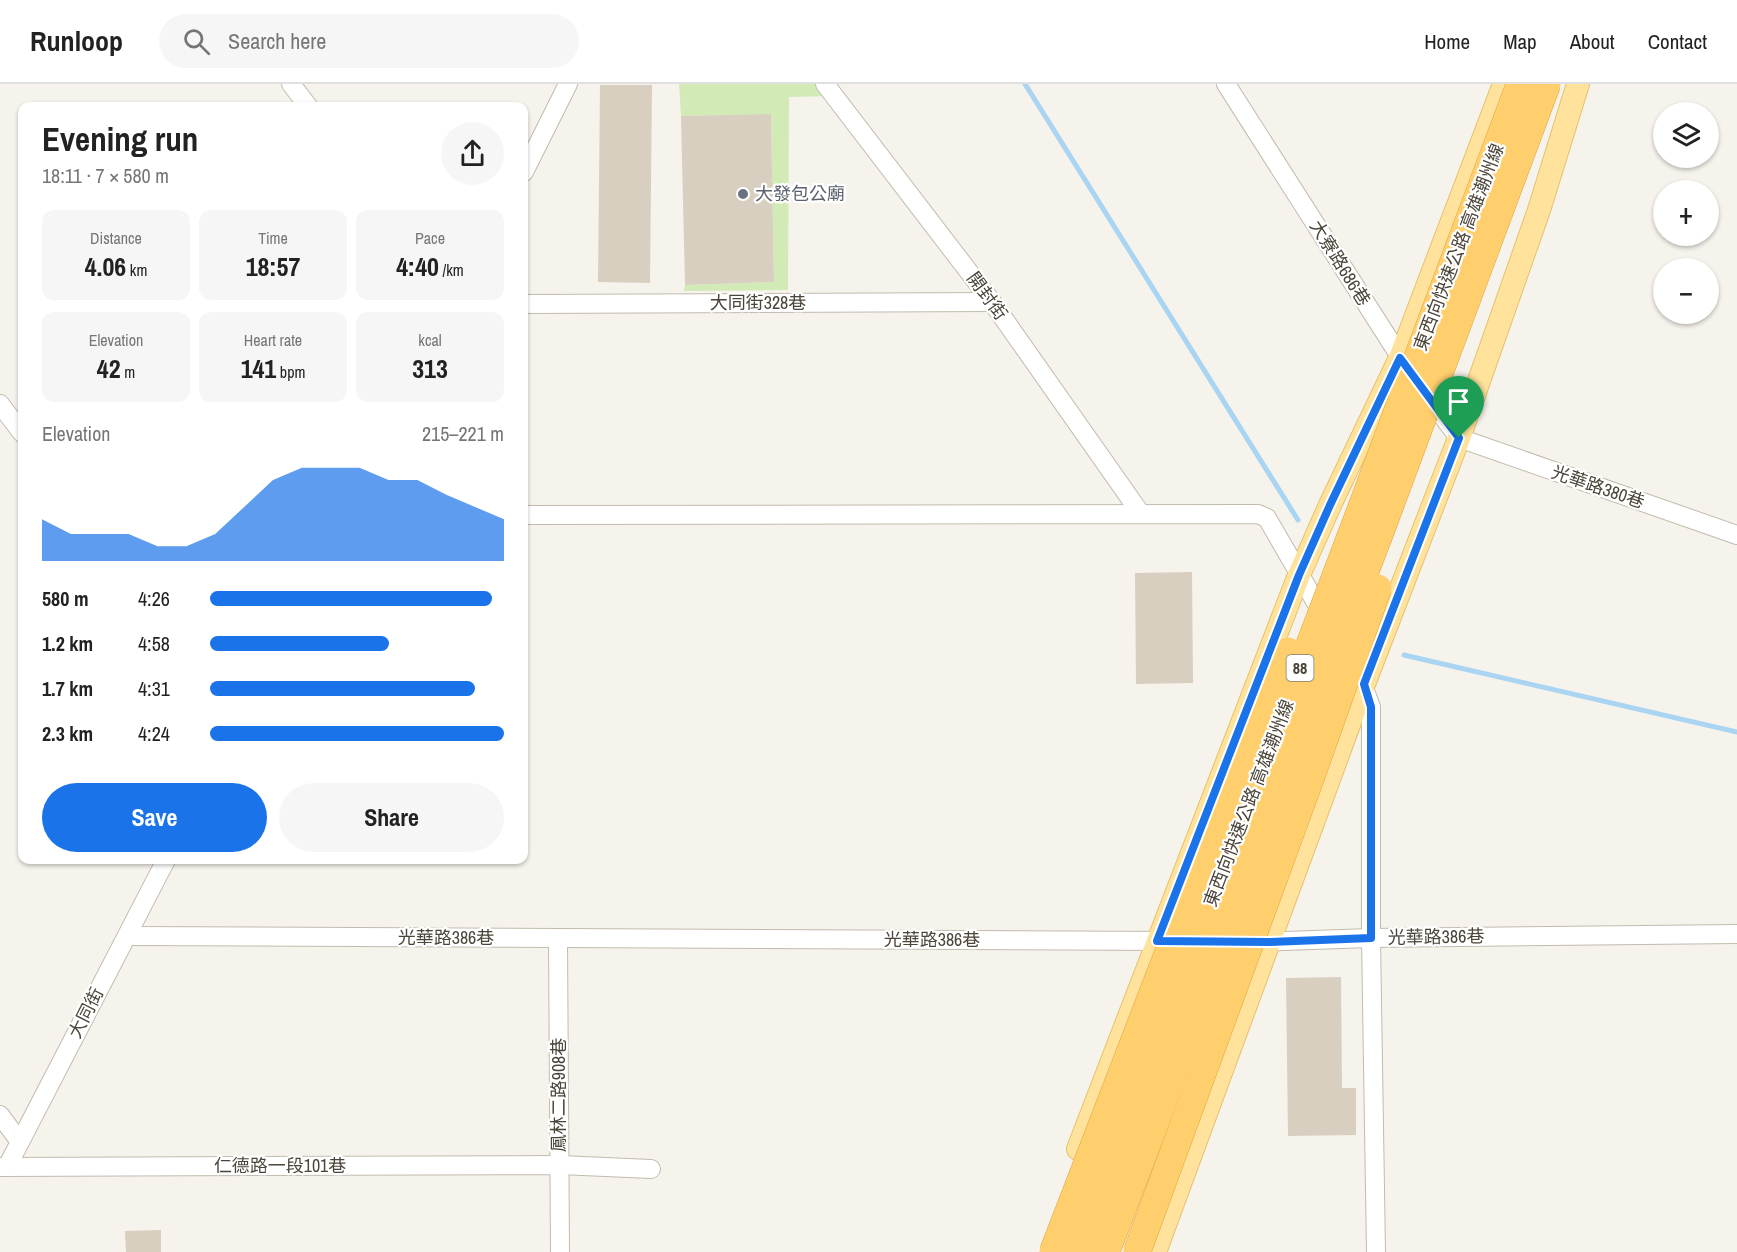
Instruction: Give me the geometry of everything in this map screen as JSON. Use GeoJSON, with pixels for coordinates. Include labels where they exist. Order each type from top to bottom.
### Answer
{"type":"FeatureCollection","features":[{"type":"Feature","properties":{"kind":"highway","name":"東西向快速公路 高雄潮州線"},"geometry":{"type":"LineString","coordinates":[[1078,1252],[1406,364],[1520,84]]}},
{"type":"Feature","properties":{"kind":"highway","name":"東西向快速公路 高雄潮州線"},"geometry":{"type":"LineString","coordinates":[[1106,1252],[1381,530],[1547,84]]}},
{"type":"Feature","properties":{"kind":"highway"},"geometry":{"type":"LineString","coordinates":[[1137,1252],[1403,519],[1510,206],[1518,160]]}},
{"type":"Feature","properties":{"kind":"highway"},"geometry":{"type":"LineString","coordinates":[[1053,1252],[1239,769],[1337,530],[1388,413],[1406,364]]}},
{"type":"Feature","properties":{"kind":"main road"},"geometry":{"type":"LineString","coordinates":[[1039,1252],[1299,575],[1330,505],[1406,364],[1504,84]]}},
{"type":"Feature","properties":{"kind":"main road"},"geometry":{"type":"LineString","coordinates":[[1155,1252],[1364,684],[1459,438],[1539,210],[1578,84]]}},
{"type":"Feature","properties":{"kind":"street"},"geometry":{"type":"LineString","coordinates":[[291,84],[305,102]]}},
{"type":"Feature","properties":{"kind":"street","name":"開封街"},"geometry":{"type":"LineString","coordinates":[[825,84],[992,302],[1141,514]]}},
{"type":"Feature","properties":{"kind":"street","name":"大寮路686巷"},"geometry":{"type":"LineString","coordinates":[[1226,84],[1406,364],[1459,438]]}},
{"type":"Feature","properties":{"kind":"street"},"geometry":{"type":"LineString","coordinates":[[528,164],[565,85]]}},
{"type":"Feature","properties":{"kind":"street","name":"大同街328巷"},"geometry":{"type":"LineString","coordinates":[[528,304],[992,302]]}},
{"type":"Feature","properties":{"kind":"street"},"geometry":{"type":"LineString","coordinates":[[0,404],[18,429]]}},
{"type":"Feature","properties":{"kind":"street","name":"光華路380巷"},"geometry":{"type":"LineString","coordinates":[[1459,438],[1737,535]]}},
{"type":"Feature","properties":{"kind":"street"},"geometry":{"type":"LineString","coordinates":[[528,515],[1258,514],[1267,518],[1364,684],[1371,707],[1371,938],[1376,1252]]}},
{"type":"Feature","properties":{"kind":"street","name":"大同街"},"geometry":{"type":"LineString","coordinates":[[4,1167],[20,1142],[164,864]]}},
{"type":"Feature","properties":{"kind":"street","name":"光華路386巷"},"geometry":{"type":"LineString","coordinates":[[127,936],[1269,942],[1371,938],[1737,934]]}},
{"type":"Feature","properties":{"kind":"street","name":"鳳林二路908巷"},"geometry":{"type":"LineString","coordinates":[[558,939],[560,1252]]}},
{"type":"Feature","properties":{"kind":"street"},"geometry":{"type":"LineString","coordinates":[[0,1115],[20,1142]]}},
{"type":"Feature","properties":{"kind":"street","name":"仁德路一段101巷"},"geometry":{"type":"LineString","coordinates":[[4,1167],[560,1165],[651,1169]]}},
{"type":"Feature","properties":{"kind":"green space"},"geometry":{"type":"Polygon","coordinates":[[[679,84],[824,84],[834,96],[789,97],[788,290],[684,291],[685,285],[774,282],[771,115],[681,116],[679,84]]]}},
{"type":"Feature","properties":{"kind":"building"},"geometry":{"type":"Polygon","coordinates":[[[600,85],[652,85],[650,283],[598,282],[600,85]]]}},
{"type":"Feature","properties":{"kind":"building","name":"大發包公廟"},"geometry":{"type":"Polygon","coordinates":[[[771,114],[774,282],[685,285],[681,116],[771,114]]]}},
{"type":"Feature","properties":{"kind":"building"},"geometry":{"type":"Polygon","coordinates":[[[1192,572],[1193,683],[1136,684],[1135,573],[1192,572]]]}},
{"type":"Feature","properties":{"kind":"building"},"geometry":{"type":"Polygon","coordinates":[[[1341,977],[1342,1088],[1356,1088],[1356,1135],[1288,1136],[1286,978],[1341,977]]]}},
{"type":"Feature","properties":{"kind":"building"},"geometry":{"type":"Polygon","coordinates":[[[161,1230],[161,1252],[126,1252],[125,1231],[161,1230]]]}},
{"type":"Feature","properties":{"kind":"waterway"},"geometry":{"type":"LineString","coordinates":[[1025,84],[1298,520]]}},
{"type":"Feature","properties":{"kind":"waterway"},"geometry":{"type":"LineString","coordinates":[[1404,655],[1737,732]]}},
{"type":"Feature","properties":{"kind":"place","name":"大發包公廟"},"geometry":{"type":"Point","coordinates":[743,194]}},
{"type":"Feature","properties":{"kind":"route"},"geometry":{"type":"LineString","coordinates":[[1400,358],[1459,438],[1364,684],[1371,707],[1371,938],[1269,942],[1157,941],[1299,575],[1400,358]]}}]}
